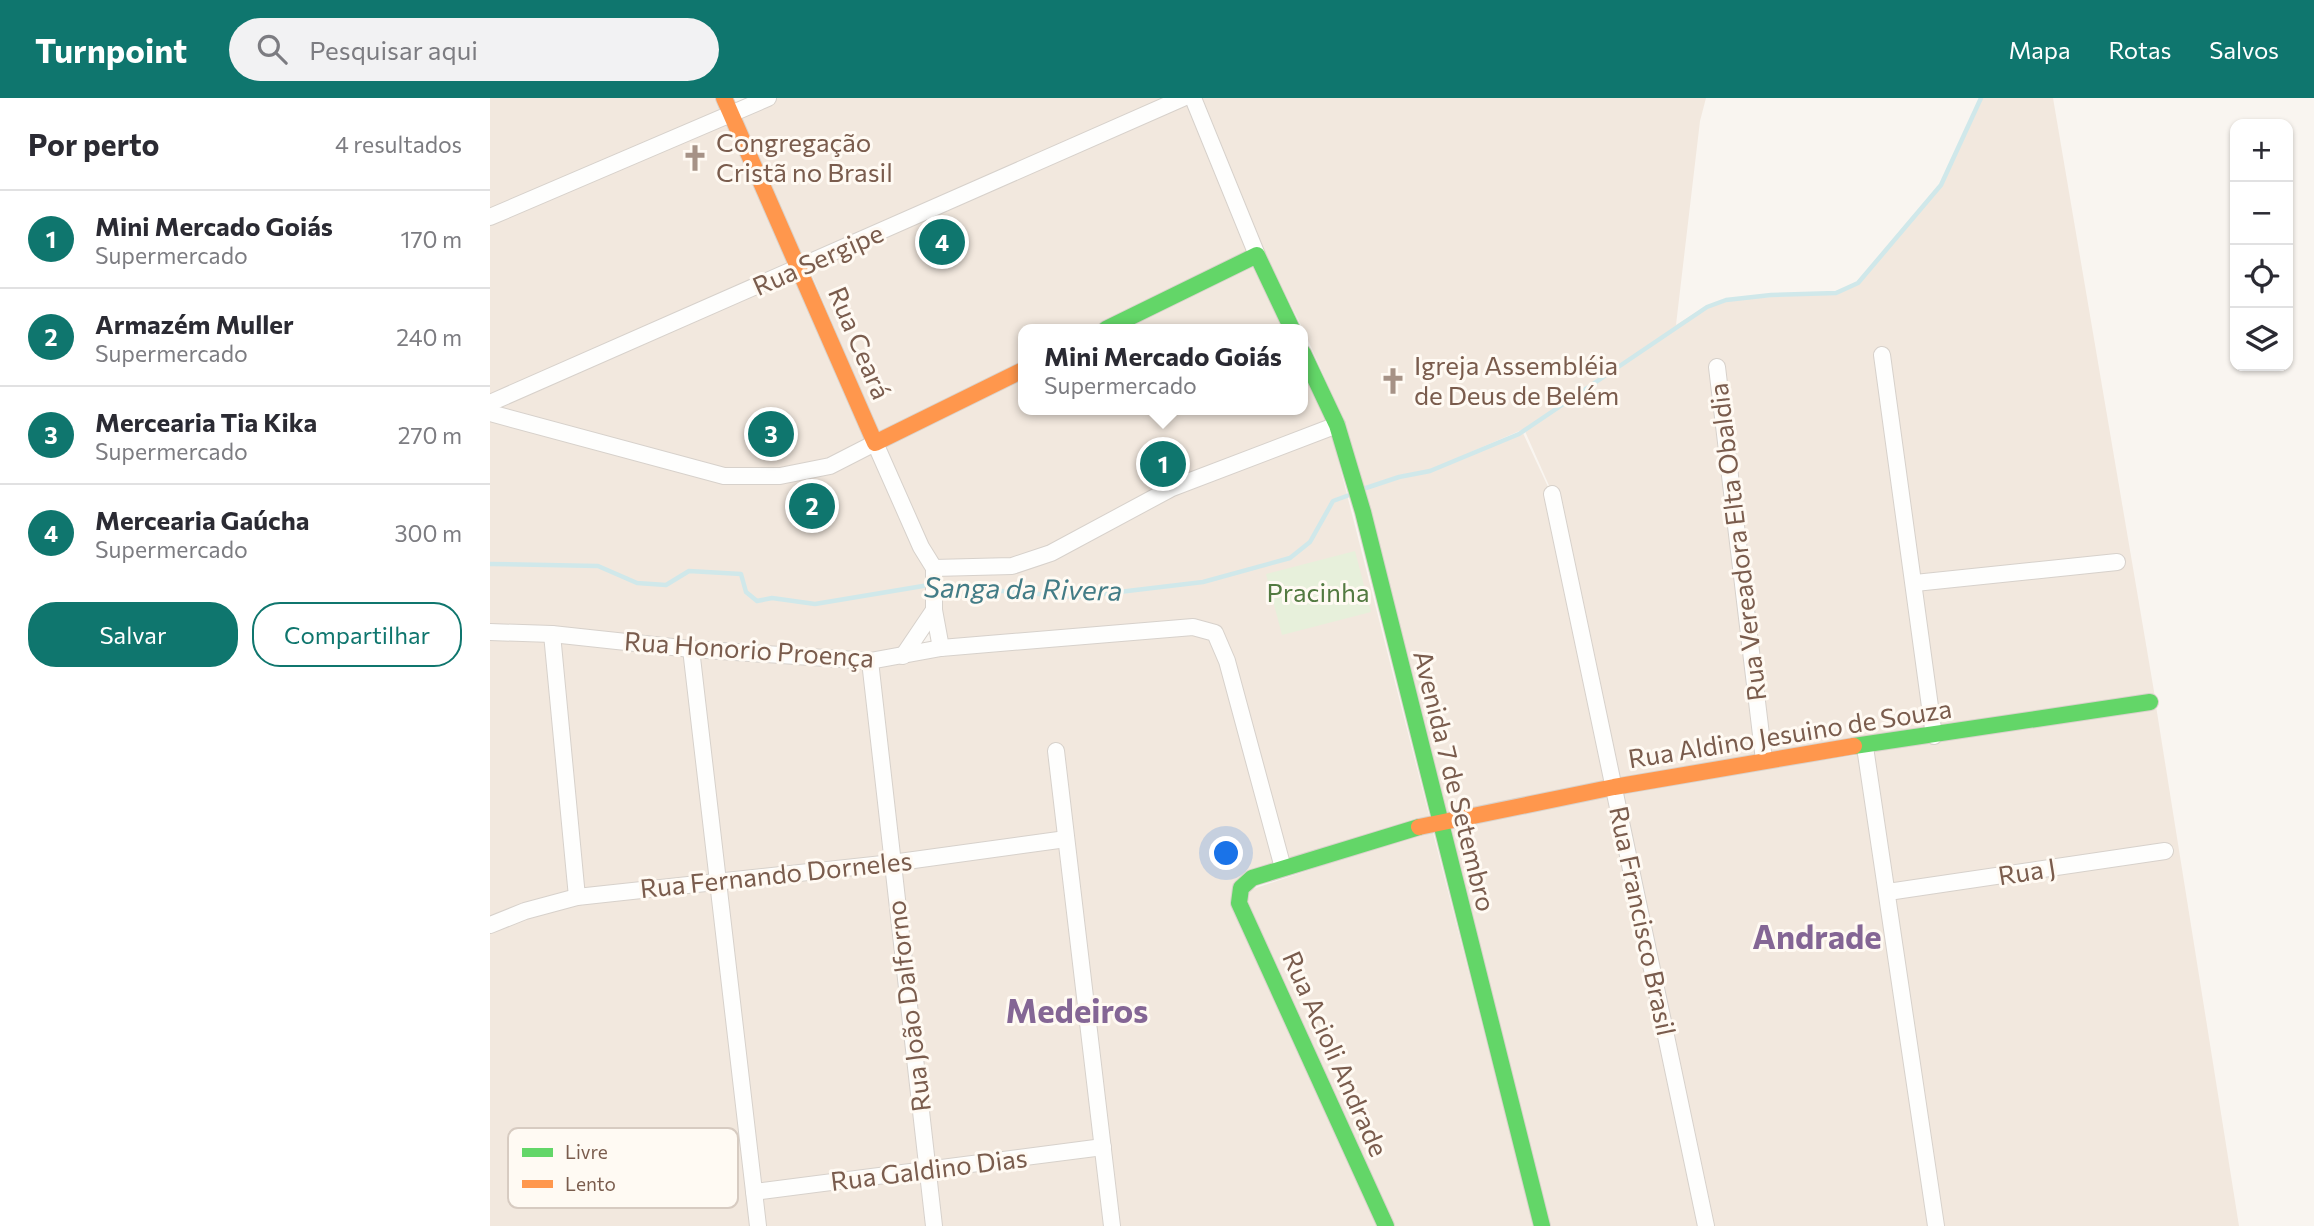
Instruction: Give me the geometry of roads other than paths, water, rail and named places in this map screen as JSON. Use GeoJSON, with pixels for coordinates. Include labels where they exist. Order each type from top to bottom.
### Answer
{"type":"FeatureCollection","features":[{"type":"Feature","properties":{"kind":"street","name":"Rua Ceará"},"geometry":{"type":"LineString","coordinates":[[724,98],[934,574],[934,610],[941,648]]}},
{"type":"Feature","properties":{"kind":"street"},"geometry":{"type":"LineString","coordinates":[[490,217],[768,98]]}},
{"type":"Feature","properties":{"kind":"street","name":"Rua Sergipe"},"geometry":{"type":"LineString","coordinates":[[490,402],[1183,98]]}},
{"type":"Feature","properties":{"kind":"street"},"geometry":{"type":"LineString","coordinates":[[1192,98],[1290,324]]}},
{"type":"Feature","properties":{"kind":"street"},"geometry":{"type":"LineString","coordinates":[[1116,324],[1258,255]]}},
{"type":"Feature","properties":{"kind":"street"},"geometry":{"type":"LineString","coordinates":[[1882,355],[1916,583],[1934,736]]}},
{"type":"Feature","properties":{"kind":"street","name":"Avenida 7 de Setembro"},"geometry":{"type":"LineString","coordinates":[[1308,364],[1337,425],[1363,512],[1438,821],[1542,1226]]}},
{"type":"Feature","properties":{"kind":"street","name":"Rua Vereadora Elta Obaldia"},"geometry":{"type":"LineString","coordinates":[[1717,367],[1764,760]]}},
{"type":"Feature","properties":{"kind":"street"},"geometry":{"type":"LineString","coordinates":[[490,413],[724,476],[780,476],[830,466],[1018,372]]}},
{"type":"Feature","properties":{"kind":"street"},"geometry":{"type":"LineString","coordinates":[[934,574],[1012,566],[1051,553],[1172,488],[1337,425]]}},
{"type":"Feature","properties":{"kind":"street","name":"Rua Francisco Brasil"},"geometry":{"type":"LineString","coordinates":[[1552,494],[1706,1226]]}},
{"type":"Feature","properties":{"kind":"street"},"geometry":{"type":"LineString","coordinates":[[1916,583],[2118,562]]}},
{"type":"Feature","properties":{"kind":"street"},"geometry":{"type":"LineString","coordinates":[[903,656],[934,610]]}},
{"type":"Feature","properties":{"kind":"street","name":"Rua Honorio Proença"},"geometry":{"type":"LineString","coordinates":[[490,632],[552,634],[691,649],[870,661],[941,648],[1193,627],[1215,633],[1227,661],[1283,868]]}},
{"type":"Feature","properties":{"kind":"street"},"geometry":{"type":"LineString","coordinates":[[552,634],[577,897]]}},
{"type":"Feature","properties":{"kind":"street"},"geometry":{"type":"LineString","coordinates":[[691,649],[758,1226]]}},
{"type":"Feature","properties":{"kind":"street","name":"Rua João Dalforno"},"geometry":{"type":"LineString","coordinates":[[870,661],[934,1226]]}},
{"type":"Feature","properties":{"kind":"street","name":"Rua Aldino Jesuino de Souza"},"geometry":{"type":"LineString","coordinates":[[1239,903],[1241,888],[1252,878],[1438,821],[1764,760],[1865,747],[2150,702]]}},
{"type":"Feature","properties":{"kind":"street"},"geometry":{"type":"LineString","coordinates":[[1865,747],[1936,1226]]}},
{"type":"Feature","properties":{"kind":"street"},"geometry":{"type":"LineString","coordinates":[[1056,751],[1112,1226]]}},
{"type":"Feature","properties":{"kind":"street","name":"Rua Fernando Dorneles"},"geometry":{"type":"LineString","coordinates":[[490,925],[525,911],[577,897],[892,863],[1066,839]]}},
{"type":"Feature","properties":{"kind":"street","name":"Rua J"},"geometry":{"type":"LineString","coordinates":[[1888,892],[2165,851]]}},
{"type":"Feature","properties":{"kind":"street","name":"Rua Acioli Andrade"},"geometry":{"type":"LineString","coordinates":[[1239,903],[1386,1226]]}},
{"type":"Feature","properties":{"kind":"street","name":"Rua Galdino Dias"},"geometry":{"type":"LineString","coordinates":[[754,1192],[1103,1147]]}},
{"type":"Feature","properties":{"kind":"waterway","name":"Sanga da Rivera"},"geometry":{"type":"LineString","coordinates":[[1363,489],[1399,477],[1430,471],[1519,434],[1707,307],[1726,300],[1771,295],[1836,293],[1858,283],[1941,185],[1981,98]]}},
{"type":"Feature","properties":{"kind":"waterway","name":"Sanga da Rivera"},"geometry":{"type":"LineString","coordinates":[[938,586],[1077,597],[1203,582],[1290,558],[1310,542],[1333,501],[1352,494]]}},
{"type":"Feature","properties":{"kind":"waterway","name":"Sanga da Rivera"},"geometry":{"type":"LineString","coordinates":[[490,564],[598,566],[637,583],[666,585],[689,571],[741,574],[746,592],[757,601],[772,598],[815,604],[929,585]]}},
{"type":"Feature","properties":{"kind":"place","name":"Congregação Cristã no Brasil"},"geometry":{"type":"Point","coordinates":[695,158]}},
{"type":"Feature","properties":{"kind":"place","name":"Mercearia Gaúcha"},"geometry":{"type":"Point","coordinates":[942,242]}},
{"type":"Feature","properties":{"kind":"place","name":"Igreja Assembléia de Deus de Belém"},"geometry":{"type":"Point","coordinates":[1393,381]}},
{"type":"Feature","properties":{"kind":"place","name":"Mercearia Tia Kika"},"geometry":{"type":"Point","coordinates":[771,434]}},
{"type":"Feature","properties":{"kind":"place","name":"Mini Mercado Goiás"},"geometry":{"type":"Point","coordinates":[1163,464]}},
{"type":"Feature","properties":{"kind":"place","name":"Armazém Muller"},"geometry":{"type":"Point","coordinates":[812,506]}},
{"type":"Feature","properties":{"kind":"district","name":"Andrade"},"geometry":{"type":"Point","coordinates":[1817,937]}},
{"type":"Feature","properties":{"kind":"district","name":"Medeiros"},"geometry":{"type":"Point","coordinates":[1077,1011]}},
{"type":"Feature","properties":{"kind":"park label","name":"Pracinha"},"geometry":{"type":"Point","coordinates":[1318,593]}}]}
